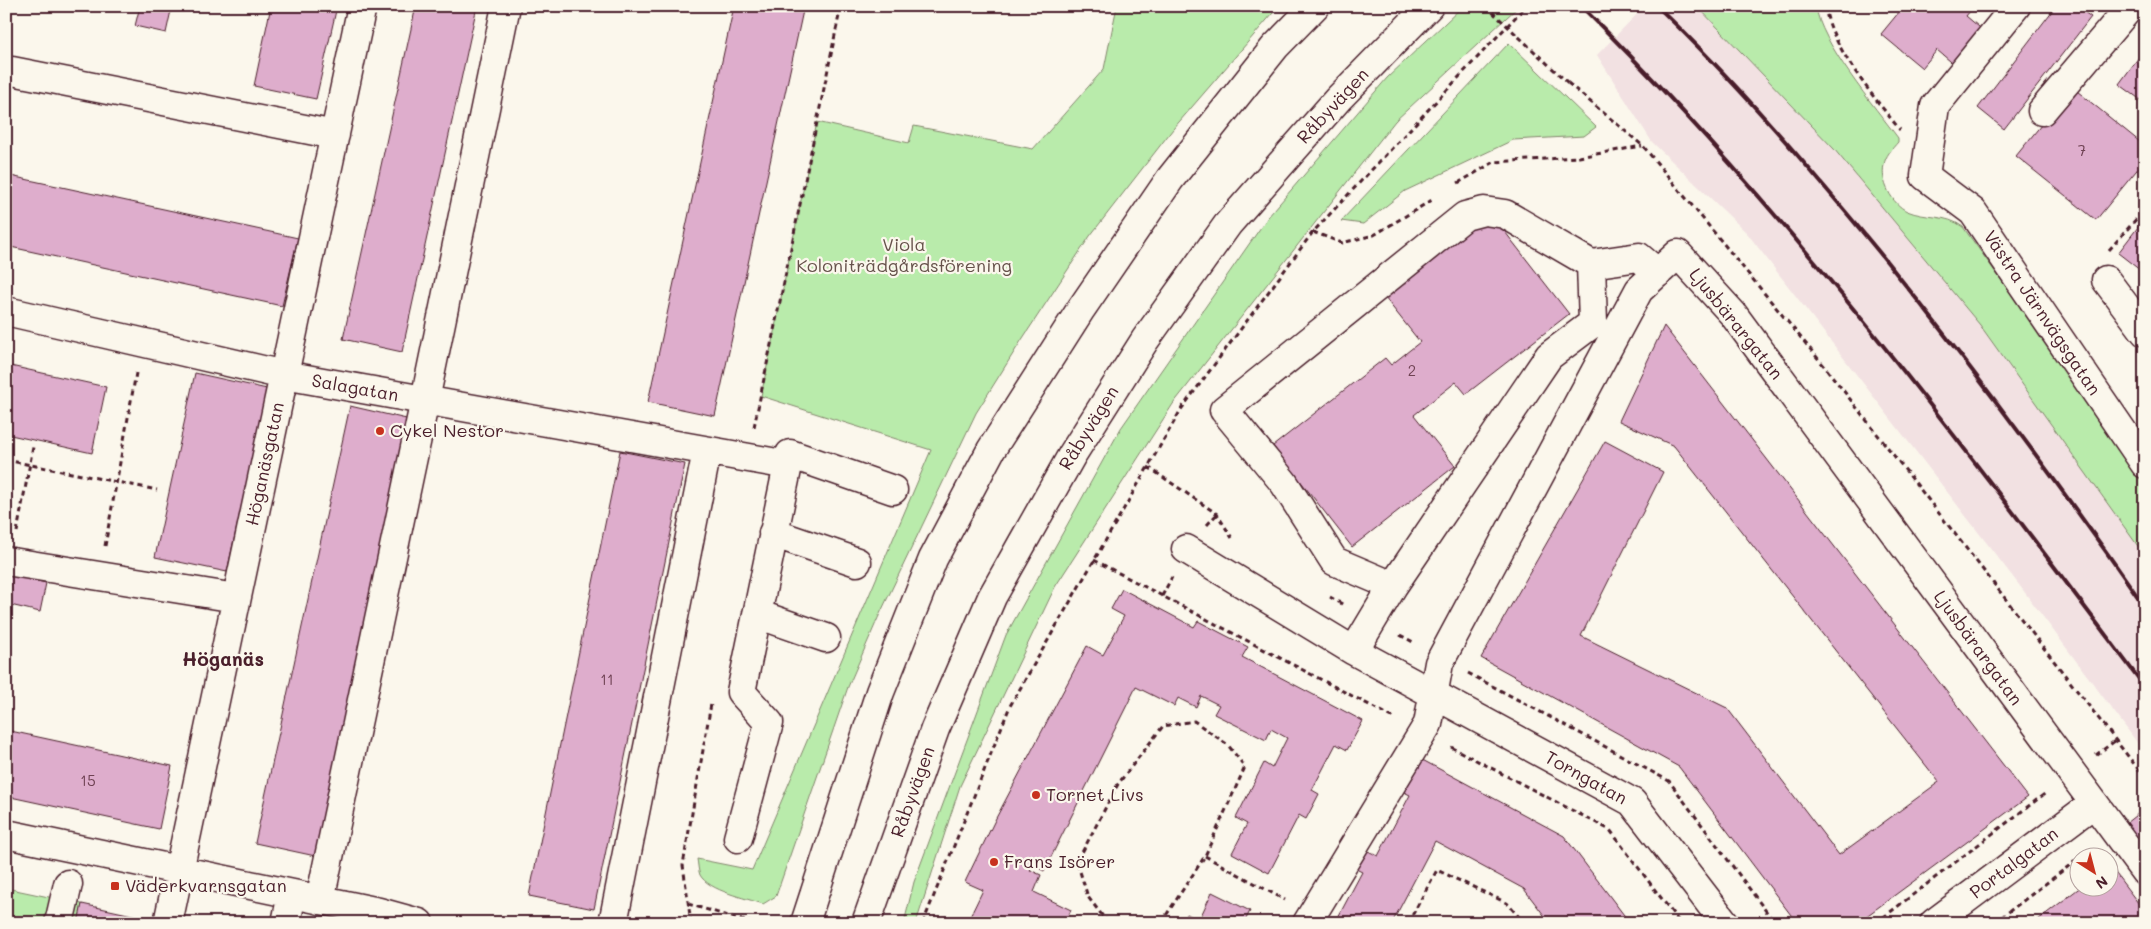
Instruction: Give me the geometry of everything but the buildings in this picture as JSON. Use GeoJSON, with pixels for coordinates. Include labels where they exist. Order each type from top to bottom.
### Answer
{"type":"FeatureCollection","features":[{"type":"Feature","properties":{"kind":"street","name":"Höganäsgatan"},"geometry":{"type":"LineString","coordinates":[[168,923],[362,6]]}},
{"type":"Feature","properties":{"kind":"street"},"geometry":{"type":"LineString","coordinates":[[320,900],[506,6]]}},
{"type":"Feature","properties":{"kind":"street"},"geometry":{"type":"LineString","coordinates":[[805,923],[887,675],[933,559],[991,450],[1081,309],[1170,179],[1275,47],[1315,6]]}},
{"type":"Feature","properties":{"kind":"street","name":"Råbyvägen"},"geometry":{"type":"LineString","coordinates":[[866,923],[935,729],[992,597],[1072,455],[1145,340],[1228,224],[1338,99],[1430,6]]}},
{"type":"Feature","properties":{"kind":"street","name":"Västra Järnvägsgatan"},"geometry":{"type":"LineString","coordinates":[[2016,6],[1935,106],[1926,176],[1973,212],[2145,464]]}},
{"type":"Feature","properties":{"kind":"street"},"geometry":{"type":"LineString","coordinates":[[2042,111],[2131,6]]}},
{"type":"Feature","properties":{"kind":"street"},"geometry":{"type":"LineString","coordinates":[[12,72],[334,135]]}},
{"type":"Feature","properties":{"kind":"street"},"geometry":{"type":"LineString","coordinates":[[1393,586],[1334,561],[1284,483],[1224,410],[1466,216],[1484,211],[1505,214],[1591,264],[1639,257],[1658,273]]}},
{"type":"Feature","properties":{"kind":"street","name":"Ljusbärargatan"},"geometry":{"type":"LineString","coordinates":[[1434,694],[1439,663],[1639,290],[1678,254],[1733,314],[2093,804],[2143,869]]}},
{"type":"Feature","properties":{"kind":"street"},"geometry":{"type":"LineString","coordinates":[[1354,651],[1393,586],[1548,356],[1593,323],[1591,264]]}},
{"type":"Feature","properties":{"kind":"street"},"geometry":{"type":"LineString","coordinates":[[2106,280],[2145,332]]}},
{"type":"Feature","properties":{"kind":"street","name":"Salagatan"},"geometry":{"type":"LineString","coordinates":[[6,311],[284,375],[788,465]]}},
{"type":"Feature","properties":{"kind":"street"},"geometry":{"type":"LineString","coordinates":[[613,923],[707,451]]}},
{"type":"Feature","properties":{"kind":"street"},"geometry":{"type":"LineString","coordinates":[[738,838],[769,724],[741,692],[790,454],[893,490]]}},
{"type":"Feature","properties":{"kind":"street"},"geometry":{"type":"LineString","coordinates":[[774,533],[857,562]]}},
{"type":"Feature","properties":{"kind":"street","name":"Torngatan"},"geometry":{"type":"LineString","coordinates":[[1186,549],[1354,651],[1632,802],[1725,923]]}},
{"type":"Feature","properties":{"kind":"street"},"geometry":{"type":"LineString","coordinates":[[9,561],[236,598]]}},
{"type":"Feature","properties":{"kind":"street"},"geometry":{"type":"LineString","coordinates":[[757,614],[826,638]]}},
{"type":"Feature","properties":{"kind":"street"},"geometry":{"type":"LineString","coordinates":[[1310,919],[1428,724],[1434,694]]}},
{"type":"Feature","properties":{"kind":"street","name":"Portalgatan"},"geometry":{"type":"LineString","coordinates":[[1934,923],[2093,804]]}},
{"type":"Feature","properties":{"kind":"street"},"geometry":{"type":"LineString","coordinates":[[6,834],[320,900],[419,923]]}},
{"type":"Feature","properties":{"kind":"street"},"geometry":{"type":"LineString","coordinates":[[59,923],[68,884]]}},
{"type":"Feature","properties":{"kind":"street"},"geometry":{"type":"LineString","coordinates":[[286,923],[292,894]]}},
{"type":"Feature","properties":{"kind":"path"},"geometry":{"type":"LineString","coordinates":[[748,458],[841,6]]}},
{"type":"Feature","properties":{"kind":"path"},"geometry":{"type":"LineString","coordinates":[[1486,6],[1568,83],[1643,146],[1825,366],[2145,778]]}},
{"type":"Feature","properties":{"kind":"path"},"geometry":{"type":"LineString","coordinates":[[923,923],[1010,706],[1182,408],[1313,232],[1526,6]]}},
{"type":"Feature","properties":{"kind":"path"},"geometry":{"type":"LineString","coordinates":[[1825,6],[1829,26],[1860,77],[1904,134]]}},
{"type":"Feature","properties":{"kind":"path"},"geometry":{"type":"LineString","coordinates":[[2106,280],[2104,256],[2145,208]]}},
{"type":"Feature","properties":{"kind":"path"},"geometry":{"type":"LineString","coordinates":[[99,576],[142,342]]}},
{"type":"Feature","properties":{"kind":"path"},"geometry":{"type":"LineString","coordinates":[[9,561],[32,447]]}},
{"type":"Feature","properties":{"kind":"path"},"geometry":{"type":"LineString","coordinates":[[6,460],[157,490]]}},
{"type":"Feature","properties":{"kind":"path"},"geometry":{"type":"LineString","coordinates":[[1108,923],[1088,897],[1077,862],[1118,784],[1163,726],[1194,721],[1228,745],[1245,767],[1205,856],[1161,923]]}},
{"type":"Feature","properties":{"kind":"path"},"geometry":{"type":"LineString","coordinates":[[1876,923],[2116,740]]}},
{"type":"Feature","properties":{"kind":"path"},"geometry":{"type":"LineString","coordinates":[[1205,856],[1310,919]]}},
{"type":"Feature","properties":{"kind":"path"},"geometry":{"type":"LineString","coordinates":[[1994,923],[2068,867]]}},
{"type":"Feature","properties":{"kind":"path"},"geometry":{"type":"LineString","coordinates":[[1408,923],[1437,870],[1507,903],[1524,923]]}},
{"type":"Feature","properties":{"kind":"path"},"geometry":{"type":"LineString","coordinates":[[688,904],[752,923]]}},
{"type":"Feature","properties":{"kind":"shaded area"},"geometry":{"type":"Polygon","coordinates":[[[1645,6],[1697,6],[1834,149],[1980,325],[2145,556],[2145,753],[2023,590],[1747,233],[1652,142],[1597,55],[1645,6]]]}},
{"type":"Feature","properties":{"kind":"green space","name":"Viola Koloniträdgårdsförening"},"geometry":{"type":"Polygon","coordinates":[[[1117,6],[1279,6],[1173,129],[1090,236],[976,413],[878,618],[848,687],[776,896],[763,904],[719,890],[705,881],[700,875],[697,859],[752,870],[931,450],[761,396],[817,122],[909,143],[914,126],[1033,149],[1104,69],[1117,6]]]}},
{"type":"Feature","properties":{"kind":"green space"},"geometry":{"type":"Polygon","coordinates":[[[1463,6],[1519,6],[1395,121],[1173,404],[1055,587],[960,786],[916,923],[904,923],[914,882],[1006,635],[1121,428],[1268,217],[1387,78],[1463,6]]]}},
{"type":"Feature","properties":{"kind":"green space"},"geometry":{"type":"Polygon","coordinates":[[[1697,6],[1816,6],[1819,20],[1837,55],[1898,138],[1898,142],[1886,159],[1883,171],[1888,191],[1892,198],[1907,211],[1950,220],[1963,227],[2145,480],[2145,556],[1980,325],[1834,149],[1697,6]]]}},
{"type":"Feature","properties":{"kind":"green space"},"geometry":{"type":"Polygon","coordinates":[[[1509,43],[1596,127],[1584,136],[1513,140],[1405,191],[1363,224],[1341,221],[1509,43]]]}},
{"type":"Feature","properties":{"kind":"green space"},"geometry":{"type":"Polygon","coordinates":[[[6,888],[82,904],[78,923],[6,923],[6,888]]]}},
{"type":"Feature","properties":{"kind":"railway"},"geometry":{"type":"LineString","coordinates":[[1581,6],[1658,85],[1805,250],[1944,423],[2145,687]]}},
{"type":"Feature","properties":{"kind":"railway"},"geometry":{"type":"LineString","coordinates":[[1657,6],[1716,65],[1772,126],[1879,252],[2015,427],[2145,607]]}},
{"type":"Feature","properties":{"kind":"place","name":"Cykel Nestor"},"geometry":{"type":"Point","coordinates":[380,431]}},
{"type":"Feature","properties":{"kind":"place","name":"Tornet Livs"},"geometry":{"type":"Point","coordinates":[1036,795]}},
{"type":"Feature","properties":{"kind":"place","name":"Frans Isörer"},"geometry":{"type":"Point","coordinates":[994,862]}},
{"type":"Feature","properties":{"kind":"place","name":"Väderkvarnsgatan"},"geometry":{"type":"Point","coordinates":[115,886]}},
{"type":"Feature","properties":{"kind":"district","name":"Höganäs"},"geometry":{"type":"Point","coordinates":[223,659]}}]}
